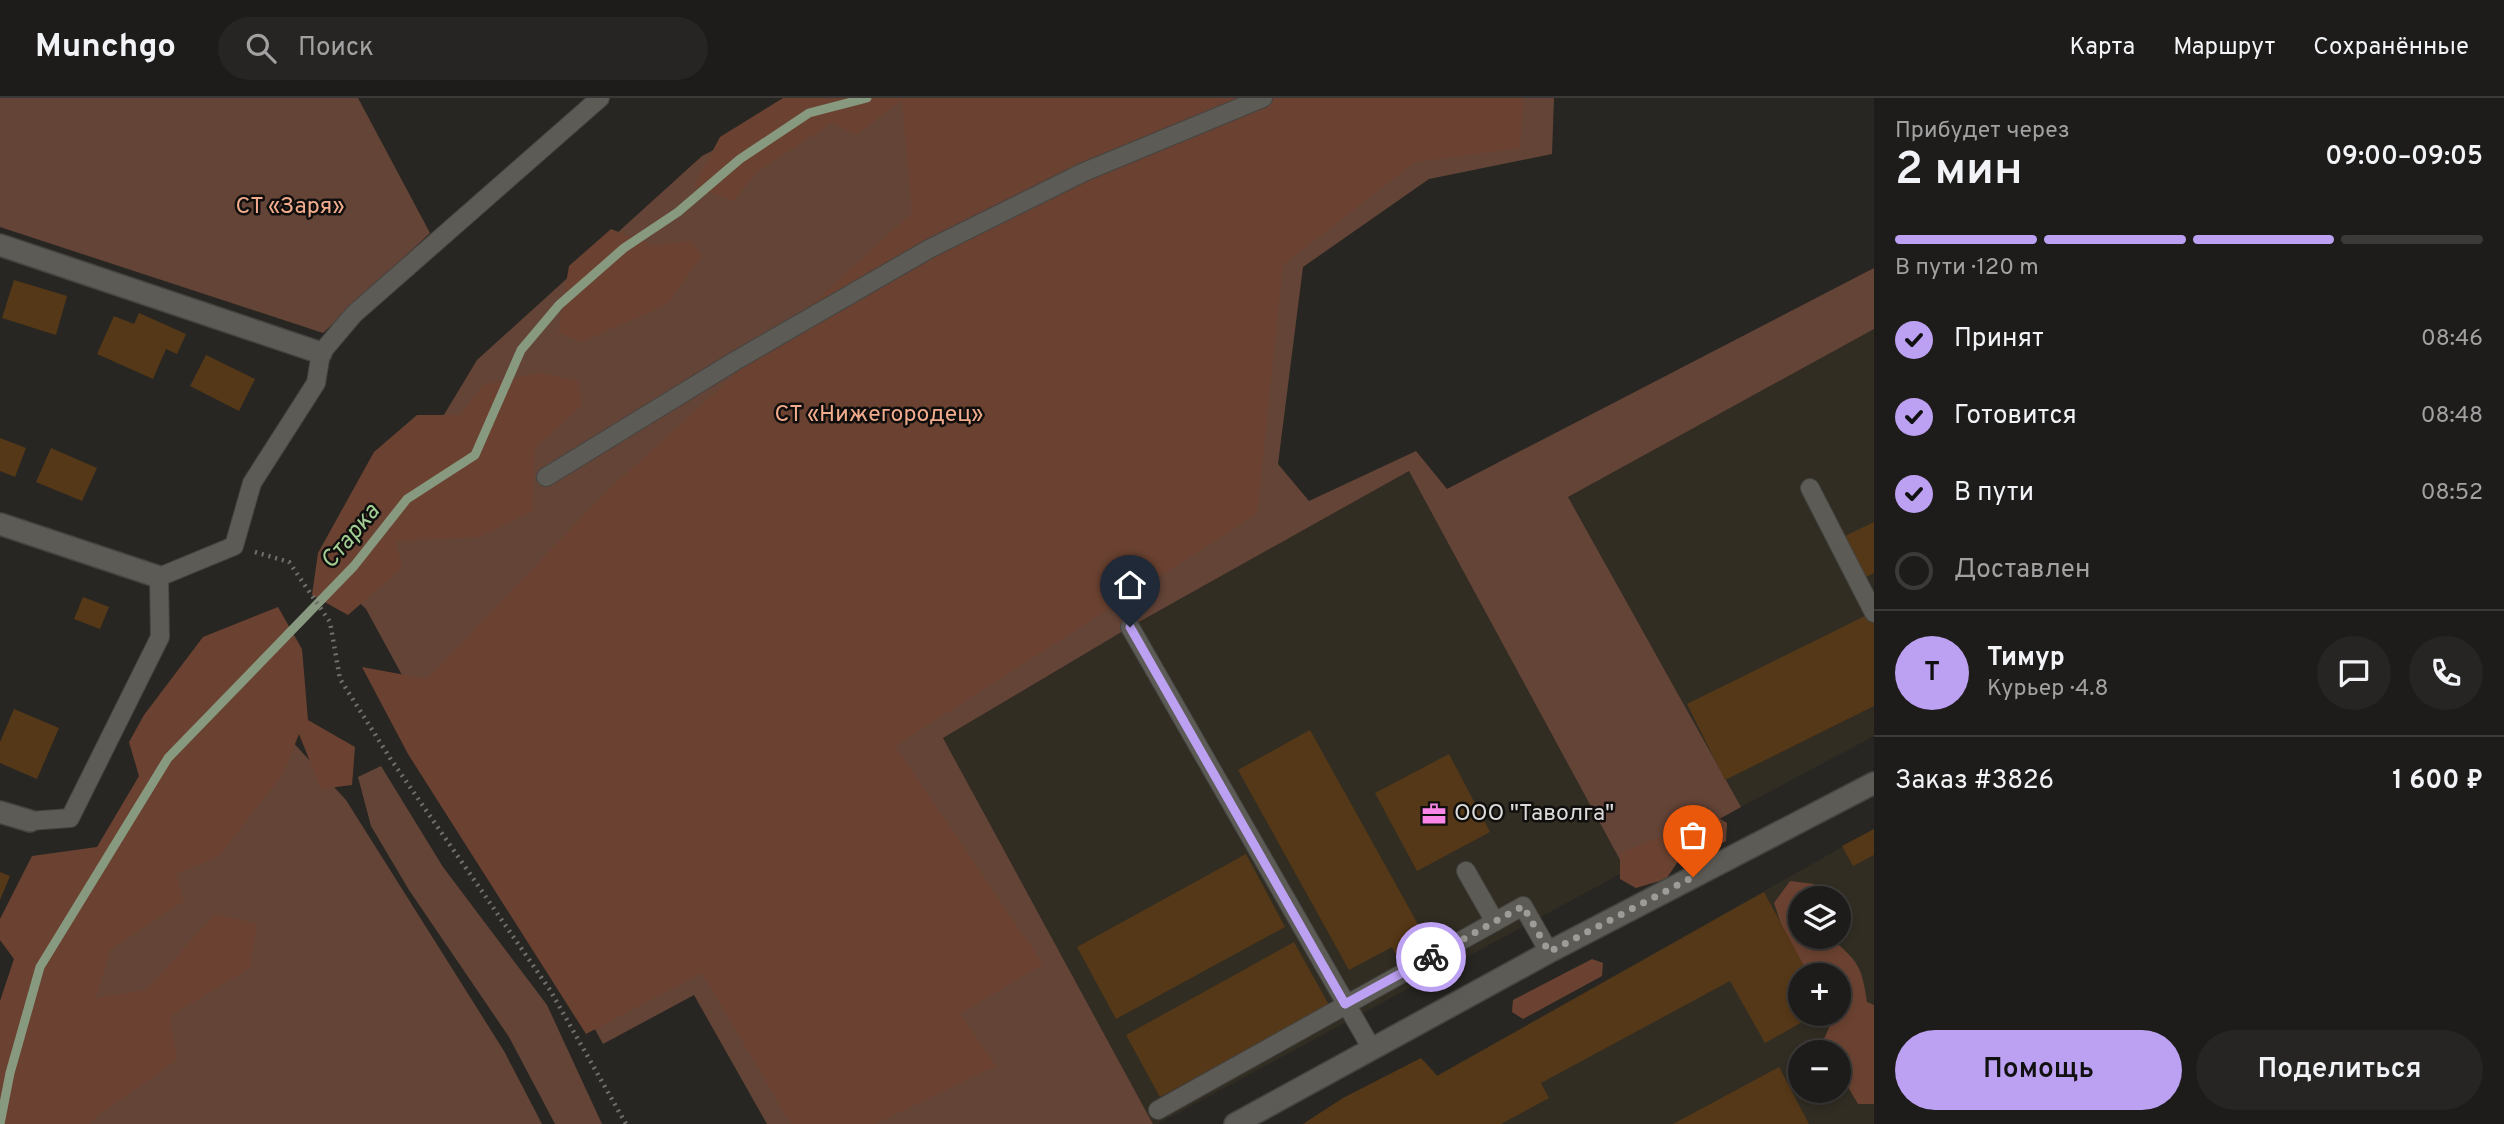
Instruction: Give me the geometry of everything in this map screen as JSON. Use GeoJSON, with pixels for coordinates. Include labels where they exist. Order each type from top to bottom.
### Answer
{"type":"FeatureCollection","features":[{"type":"Feature","properties":{"kind":"street"},"geometry":{"type":"LineString","coordinates":[[0,245],[321,353]]}},
{"type":"Feature","properties":{"kind":"street"},"geometry":{"type":"LineString","coordinates":[[0,524],[159,577]]}},
{"type":"Feature","properties":{"kind":"street"},"geometry":{"type":"LineString","coordinates":[[1235,1124],[1549,952],[1874,783]]}},
{"type":"Feature","properties":{"kind":"street"},"geometry":{"type":"LineString","coordinates":[[0,812],[30,821]]}},
{"type":"Feature","properties":{"kind":"lane"},"geometry":{"type":"LineString","coordinates":[[30,821],[70,818],[160,637],[159,577],[234,546],[251,484],[316,383],[321,353],[354,314],[600,98]]}},
{"type":"Feature","properties":{"kind":"lane"},"geometry":{"type":"LineString","coordinates":[[546,477],[735,361],[929,249],[1084,172],[1263,98]]}},
{"type":"Feature","properties":{"kind":"lane"},"geometry":{"type":"LineString","coordinates":[[1810,488],[1874,613]]}},
{"type":"Feature","properties":{"kind":"lane"},"geometry":{"type":"LineString","coordinates":[[1130,627],[1372,1049]]}},
{"type":"Feature","properties":{"kind":"lane"},"geometry":{"type":"LineString","coordinates":[[1466,871],[1495,922]]}},
{"type":"Feature","properties":{"kind":"lane"},"geometry":{"type":"LineString","coordinates":[[1158,1110],[1523,906],[1549,952]]}},
{"type":"Feature","properties":{"kind":"path"},"geometry":{"type":"LineString","coordinates":[[234,546],[289,562],[305,585],[330,622],[340,679],[390,758],[550,990],[626,1124]]}},
{"type":"Feature","properties":{"kind":"shaded area"},"geometry":{"type":"Polygon","coordinates":[[[1874,329],[1874,736],[1741,807],[1568,497],[1874,329]]]}},
{"type":"Feature","properties":{"kind":"shaded area"},"geometry":{"type":"Polygon","coordinates":[[[1409,471],[1626,871],[1158,1124],[1153,1124],[943,738],[1130,627],[1409,471]]]}},
{"type":"Feature","properties":{"kind":"shaded area"},"geometry":{"type":"Polygon","coordinates":[[[1874,829],[1874,1124],[1303,1124],[1343,1098],[1421,1058],[1438,1075],[1874,829]]]}},
{"type":"Feature","properties":{"kind":"green space","name":"СТ «Заря»"},"geometry":{"type":"Polygon","coordinates":[[[0,98],[358,98],[430,233],[323,333],[0,227],[0,98]]]}},
{"type":"Feature","properties":{"kind":"green space","name":"СТ «Нижегородец»"},"geometry":{"type":"Polygon","coordinates":[[[783,98],[1523,98],[1520,148],[1415,162],[1283,265],[1257,514],[895,746],[1043,964],[960,1014],[996,1066],[875,1124],[791,1124],[702,973],[586,1034],[408,754],[362,667],[427,679],[605,493],[912,213],[902,100],[856,135],[832,123],[758,171],[733,201],[694,186],[720,137],[783,98]]]}},
{"type":"Feature","properties":{"kind":"green space","name":"СТ «Нижегородец»"},"geometry":{"type":"Polygon","coordinates":[[[814,98],[1554,98],[1552,154],[1429,179],[1303,267],[1278,464],[1309,501],[1416,451],[1447,489],[1874,268],[1874,329],[1568,497],[1741,807],[1626,871],[1409,471],[1130,627],[943,738],[1153,1124],[767,1124],[694,995],[603,1044],[366,609],[322,567],[395,496],[477,360],[702,156],[814,98]]]}},
{"type":"Feature","properties":{"kind":"green space"},"geometry":{"type":"Polygon","coordinates":[[[611,229],[653,245],[690,241],[702,256],[666,305],[581,342],[558,332],[569,266],[611,229]]]}},
{"type":"Feature","properties":{"kind":"green space"},"geometry":{"type":"Polygon","coordinates":[[[540,373],[578,381],[582,405],[535,448],[532,511],[479,537],[396,541],[402,568],[348,615],[312,595],[318,553],[374,452],[417,415],[460,415],[483,385],[540,373]]]}},
{"type":"Feature","properties":{"kind":"green space"},"geometry":{"type":"Polygon","coordinates":[[[278,607],[302,649],[308,720],[355,747],[352,785],[321,789],[299,734],[283,774],[218,857],[176,874],[184,901],[110,950],[96,998],[146,990],[215,914],[257,924],[250,968],[170,1016],[177,1060],[89,1124],[0,1124],[0,1001],[14,959],[0,940],[0,919],[32,856],[97,847],[139,776],[129,742],[144,715],[203,637],[278,607]]]}},
{"type":"Feature","properties":{"kind":"green space"},"geometry":{"type":"Polygon","coordinates":[[[266,713],[346,800],[504,1051],[542,1124],[51,1124],[86,965],[266,713]]]}},
{"type":"Feature","properties":{"kind":"green space"},"geometry":{"type":"Polygon","coordinates":[[[381,766],[443,867],[547,1005],[602,1124],[555,1124],[509,1037],[409,890],[371,826],[358,777],[381,766]]]}},
{"type":"Feature","properties":{"kind":"green space"},"geometry":{"type":"Polygon","coordinates":[[[1706,810],[1727,823],[1726,841],[1705,853],[1679,860],[1666,879],[1636,888],[1620,879],[1620,853],[1656,839],[1706,810]]]}},
{"type":"Feature","properties":{"kind":"green space"},"geometry":{"type":"Polygon","coordinates":[[[1790,881],[1815,886],[1788,886],[1788,945],[1774,903],[1790,881]]]}},
{"type":"Feature","properties":{"kind":"green space"},"geometry":{"type":"Polygon","coordinates":[[[1789,949],[1843,949],[1858,966],[1867,1002],[1874,1005],[1874,1104],[1858,1104],[1851,1092],[1851,1040],[1824,1040],[1830,1026],[1851,1026],[1851,963],[1799,963],[1792,957],[1789,949]]]}},
{"type":"Feature","properties":{"kind":"green space"},"geometry":{"type":"Polygon","coordinates":[[[1592,959],[1603,963],[1602,976],[1523,1019],[1512,1012],[1513,1000],[1592,959]]]}},
{"type":"Feature","properties":{"kind":"building"},"geometry":{"type":"Polygon","coordinates":[[[14,280],[67,296],[56,335],[2,318],[14,280]]]}},
{"type":"Feature","properties":{"kind":"building"},"geometry":{"type":"Polygon","coordinates":[[[139,313],[186,334],[177,354],[166,349],[153,379],[97,354],[114,316],[134,324],[139,313]]]}},
{"type":"Feature","properties":{"kind":"building"},"geometry":{"type":"Polygon","coordinates":[[[206,355],[255,379],[239,411],[190,386],[206,355]]]}},
{"type":"Feature","properties":{"kind":"building"},"geometry":{"type":"Polygon","coordinates":[[[0,438],[26,448],[15,477],[0,471],[0,438]]]}},
{"type":"Feature","properties":{"kind":"building"},"geometry":{"type":"Polygon","coordinates":[[[51,448],[97,468],[82,501],[36,482],[51,448]]]}},
{"type":"Feature","properties":{"kind":"building"},"geometry":{"type":"Polygon","coordinates":[[[1874,522],[1874,573],[1866,577],[1845,536],[1874,522]]]}},
{"type":"Feature","properties":{"kind":"building"},"geometry":{"type":"Polygon","coordinates":[[[83,597],[109,607],[100,629],[74,619],[83,597]]]}},
{"type":"Feature","properties":{"kind":"building"},"geometry":{"type":"Polygon","coordinates":[[[1869,614],[1874,624],[1874,706],[1725,780],[1687,704],[1869,614]]]}},
{"type":"Feature","properties":{"kind":"building"},"geometry":{"type":"Polygon","coordinates":[[[14,709],[59,728],[37,779],[0,763],[0,742],[14,709]]]}},
{"type":"Feature","properties":{"kind":"building"},"geometry":{"type":"Polygon","coordinates":[[[1310,730],[1429,944],[1399,960],[1392,947],[1349,970],[1238,770],[1310,730]]]}},
{"type":"Feature","properties":{"kind":"building"},"geometry":{"type":"Polygon","coordinates":[[[1449,754],[1490,832],[1417,871],[1375,793],[1449,754]]]}},
{"type":"Feature","properties":{"kind":"building"},"geometry":{"type":"Polygon","coordinates":[[[1874,829],[1874,855],[1853,866],[1842,846],[1874,829]]]}},
{"type":"Feature","properties":{"kind":"building"},"geometry":{"type":"Polygon","coordinates":[[[1246,854],[1285,927],[1116,1019],[1077,947],[1246,854]]]}},
{"type":"Feature","properties":{"kind":"building"},"geometry":{"type":"Polygon","coordinates":[[[0,872],[10,876],[0,900],[0,872]]]}},
{"type":"Feature","properties":{"kind":"building"},"geometry":{"type":"Polygon","coordinates":[[[1764,892],[1788,936],[1788,949],[1795,949],[1802,963],[1788,963],[1788,1026],[1795,1026],[1765,1043],[1730,981],[1541,1083],[1549,1098],[1501,1124],[1303,1124],[1343,1098],[1421,1058],[1437,1076],[1764,892]]]}},
{"type":"Feature","properties":{"kind":"building"},"geometry":{"type":"Polygon","coordinates":[[[1294,942],[1329,1005],[1160,1097],[1126,1035],[1294,942]]]}},
{"type":"Feature","properties":{"kind":"building"},"geometry":{"type":"Polygon","coordinates":[[[1779,1067],[1788,1084],[1788,1103],[1798,1103],[1809,1124],[1673,1124],[1779,1067]]]}},
{"type":"Feature","properties":{"kind":"waterway","name":"Старка"},"geometry":{"type":"LineString","coordinates":[[0,1124],[10,1073],[40,967],[168,758],[354,566],[407,499],[475,455],[521,350],[559,305],[624,248],[678,212],[740,159],[809,113],[867,98]]}},
{"type":"Feature","properties":{"kind":"way so far"},"geometry":{"type":"LineString","coordinates":[[1431,957],[1523,906],[1549,952],[1693,877]]}},
{"type":"Feature","properties":{"kind":"place","name":"ООО \"Таволга\""},"geometry":{"type":"Point","coordinates":[1434,814]}},
{"type":"Feature","properties":{"kind":"route"},"geometry":{"type":"LineString","coordinates":[[1130,627],[1345,1004],[1431,957]]}}]}
